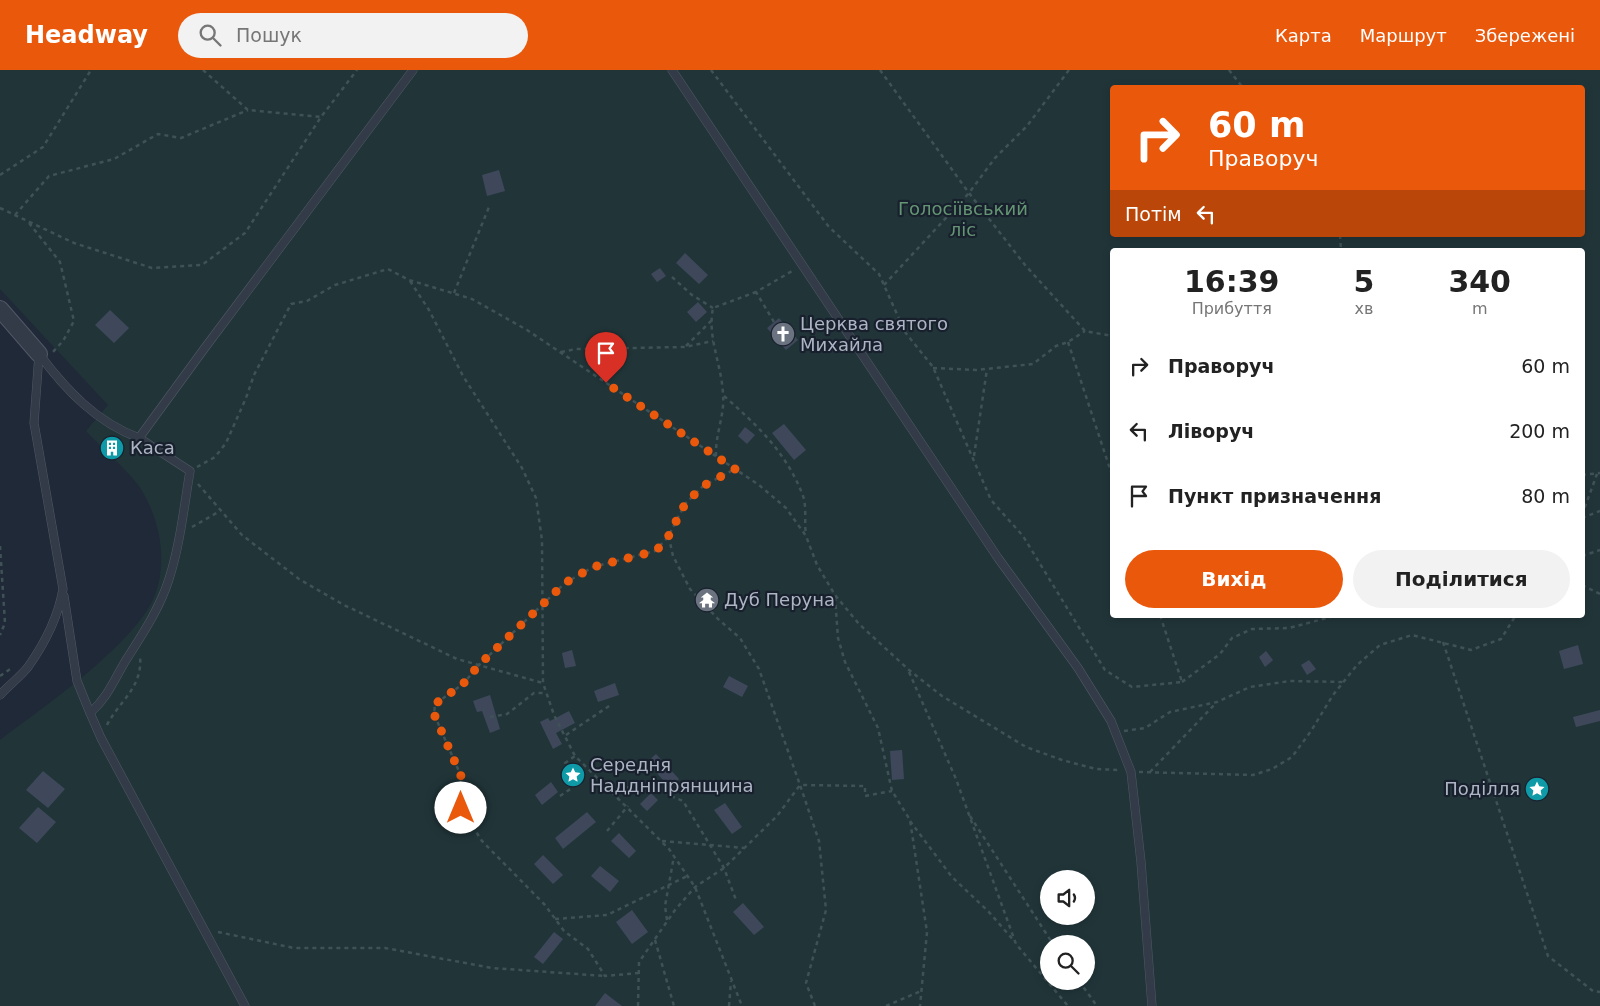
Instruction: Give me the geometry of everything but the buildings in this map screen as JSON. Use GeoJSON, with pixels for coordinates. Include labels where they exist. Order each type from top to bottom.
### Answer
{"type":"FeatureCollection","features":[{"type":"Feature","properties":{"kind":"street"},"geometry":{"type":"LineString","coordinates":[[0,309],[42,358]]}},
{"type":"Feature","properties":{"kind":"lane"},"geometry":{"type":"LineString","coordinates":[[139,438],[413,70]]}},
{"type":"Feature","properties":{"kind":"lane"},"geometry":{"type":"LineString","coordinates":[[672,70],[998,558],[1078,668],[1115,732],[1131,772],[1141,862],[1152,1006]]}},
{"type":"Feature","properties":{"kind":"lane"},"geometry":{"type":"LineString","coordinates":[[42,358],[63,386],[97,417],[121,431],[139,438],[190,471],[180,534],[169,580],[139,642],[126,660],[104,701],[90,713]]}},
{"type":"Feature","properties":{"kind":"lane"},"geometry":{"type":"LineString","coordinates":[[42,358],[34,422],[77,681],[101,738],[245,1006]]}},
{"type":"Feature","properties":{"kind":"lane"},"geometry":{"type":"LineString","coordinates":[[0,695],[27,668],[52,626],[60,608],[63,589]]}},
{"type":"Feature","properties":{"kind":"path"},"geometry":{"type":"LineString","coordinates":[[0,175],[43,147],[91,70]]}},
{"type":"Feature","properties":{"kind":"path"},"geometry":{"type":"LineString","coordinates":[[203,70],[248,110]]}},
{"type":"Feature","properties":{"kind":"path"},"geometry":{"type":"LineString","coordinates":[[0,208],[74,243],[152,268],[202,265],[244,233],[321,117],[356,70]]}},
{"type":"Feature","properties":{"kind":"path"},"geometry":{"type":"LineString","coordinates":[[711,70],[829,227],[879,274],[905,332],[932,368],[974,458],[990,500],[1023,536],[1105,670],[1132,688],[1182,682],[1220,654],[1232,638],[1252,629],[1289,628],[1327,618]]}},
{"type":"Feature","properties":{"kind":"path"},"geometry":{"type":"LineString","coordinates":[[880,70],[969,193],[1025,265],[1086,331],[1110,336]]}},
{"type":"Feature","properties":{"kind":"path"},"geometry":{"type":"LineString","coordinates":[[884,285],[969,193],[995,158],[1027,126],[1069,70]]}},
{"type":"Feature","properties":{"kind":"path"},"geometry":{"type":"LineString","coordinates":[[1229,70],[1241,85]]}},
{"type":"Feature","properties":{"kind":"path"},"geometry":{"type":"LineString","coordinates":[[15,216],[49,176],[114,159],[158,134],[181,138],[248,110],[321,117]]}},
{"type":"Feature","properties":{"kind":"path"},"geometry":{"type":"LineString","coordinates":[[454,293],[489,207]]}},
{"type":"Feature","properties":{"kind":"path"},"geometry":{"type":"LineString","coordinates":[[28,222],[60,262],[74,321],[63,341],[42,358]]}},
{"type":"Feature","properties":{"kind":"path"},"geometry":{"type":"LineString","coordinates":[[713,308],[756,292],[804,265]]}},
{"type":"Feature","properties":{"kind":"path"},"geometry":{"type":"LineString","coordinates":[[543,684],[457,659],[344,605],[299,579],[242,535],[204,493],[190,471],[215,457],[226,442],[258,367],[291,304],[307,301],[335,285],[388,268],[409,280],[454,293],[486,306],[560,352],[716,456],[786,508],[806,536],[817,565],[835,595],[859,624],[909,670],[942,696],[1026,747],[1062,760],[1096,768],[1131,772],[1253,775],[1272,769],[1292,757],[1343,682],[1357,665],[1380,645],[1412,635],[1471,650],[1501,639],[1514,618]]}},
{"type":"Feature","properties":{"kind":"path"},"geometry":{"type":"LineString","coordinates":[[672,277],[692,295],[713,308]]}},
{"type":"Feature","properties":{"kind":"path"},"geometry":{"type":"LineString","coordinates":[[409,280],[429,310],[463,376],[522,468],[536,498],[542,540],[541,604],[543,684],[545,693],[575,756],[662,841],[694,887],[742,1006]]}},
{"type":"Feature","properties":{"kind":"path"},"geometry":{"type":"LineString","coordinates":[[756,292],[774,322]]}},
{"type":"Feature","properties":{"kind":"path"},"geometry":{"type":"LineString","coordinates":[[713,308],[711,321],[713,341],[724,396],[716,439],[716,456]]}},
{"type":"Feature","properties":{"kind":"path"},"geometry":{"type":"LineString","coordinates":[[685,347],[711,321]]}},
{"type":"Feature","properties":{"kind":"path"},"geometry":{"type":"LineString","coordinates":[[932,368],[987,369],[1033,364],[1056,346],[1068,342],[1086,331]]}},
{"type":"Feature","properties":{"kind":"path"},"geometry":{"type":"LineString","coordinates":[[560,352],[576,349],[685,347],[713,341]]}},
{"type":"Feature","properties":{"kind":"path"},"geometry":{"type":"LineString","coordinates":[[1068,342],[1110,468]]}},
{"type":"Feature","properties":{"kind":"path"},"geometry":{"type":"LineString","coordinates":[[974,458],[987,369]]}},
{"type":"Feature","properties":{"kind":"path"},"geometry":{"type":"LineString","coordinates":[[724,396],[763,431],[786,464],[804,498],[806,536]]}},
{"type":"Feature","properties":{"kind":"path"},"geometry":{"type":"LineString","coordinates":[[605,976],[588,949],[564,931],[545,905],[482,841],[461,808],[461,776],[434,714],[435,704],[463,684],[479,665],[565,583],[593,567],[656,551],[668,537],[685,504],[703,486],[735,469]]}},
{"type":"Feature","properties":{"kind":"path"},"geometry":{"type":"LineString","coordinates":[[1585,475],[1598,473],[1585,507]]}},
{"type":"Feature","properties":{"kind":"path"},"geometry":{"type":"LineString","coordinates":[[180,534],[220,511]]}},
{"type":"Feature","properties":{"kind":"path"},"geometry":{"type":"LineString","coordinates":[[1585,517],[1600,511]]}},
{"type":"Feature","properties":{"kind":"path"},"geometry":{"type":"LineString","coordinates":[[668,537],[673,556],[690,589],[718,619],[740,638],[759,669],[819,841],[826,910],[806,983],[815,1006]]}},
{"type":"Feature","properties":{"kind":"path"},"geometry":{"type":"LineString","coordinates":[[0,546],[5,623],[0,635]]}},
{"type":"Feature","properties":{"kind":"path"},"geometry":{"type":"LineString","coordinates":[[1585,555],[1600,550]]}},
{"type":"Feature","properties":{"kind":"path"},"geometry":{"type":"LineString","coordinates":[[1585,586],[1600,594]]}},
{"type":"Feature","properties":{"kind":"path"},"geometry":{"type":"LineString","coordinates":[[835,595],[838,638],[843,654],[878,728],[892,791],[910,820],[952,877],[988,911],[1068,1006]]}},
{"type":"Feature","properties":{"kind":"path"},"geometry":{"type":"LineString","coordinates":[[1161,618],[1182,682]]}},
{"type":"Feature","properties":{"kind":"path"},"geometry":{"type":"LineString","coordinates":[[101,738],[111,717],[125,702],[134,686],[141,666],[139,642]]}},
{"type":"Feature","properties":{"kind":"path"},"geometry":{"type":"LineString","coordinates":[[1443,642],[1548,956],[1593,992],[1600,992]]}},
{"type":"Feature","properties":{"kind":"path"},"geometry":{"type":"LineString","coordinates":[[909,670],[956,779],[1016,944]]}},
{"type":"Feature","properties":{"kind":"path"},"geometry":{"type":"LineString","coordinates":[[1115,732],[1145,728],[1170,712],[1217,702],[1258,686],[1290,681],[1343,682]]}},
{"type":"Feature","properties":{"kind":"path"},"geometry":{"type":"LineString","coordinates":[[490,716],[507,714],[534,693],[545,693]]}},
{"type":"Feature","properties":{"kind":"path"},"geometry":{"type":"LineString","coordinates":[[1150,772],[1217,702]]}},
{"type":"Feature","properties":{"kind":"path"},"geometry":{"type":"LineString","coordinates":[[566,735],[612,704]]}},
{"type":"Feature","properties":{"kind":"path"},"geometry":{"type":"LineString","coordinates":[[560,796],[572,788],[565,763],[575,756]]}},
{"type":"Feature","properties":{"kind":"path"},"geometry":{"type":"LineString","coordinates":[[614,795],[620,788],[656,785],[671,796],[684,801],[724,868],[736,900]]}},
{"type":"Feature","properties":{"kind":"path"},"geometry":{"type":"LineString","coordinates":[[800,785],[865,786],[865,796],[892,791]]}},
{"type":"Feature","properties":{"kind":"path"},"geometry":{"type":"LineString","coordinates":[[638,1006],[639,962],[667,922],[694,887],[724,868],[777,816],[800,785]]}},
{"type":"Feature","properties":{"kind":"path"},"geometry":{"type":"LineString","coordinates":[[607,831],[628,806]]}},
{"type":"Feature","properties":{"kind":"path"},"geometry":{"type":"LineString","coordinates":[[967,810],[1047,935]]}},
{"type":"Feature","properties":{"kind":"path"},"geometry":{"type":"LineString","coordinates":[[910,820],[927,932],[920,1006]]}},
{"type":"Feature","properties":{"kind":"path"},"geometry":{"type":"LineString","coordinates":[[662,841],[745,848]]}},
{"type":"Feature","properties":{"kind":"path"},"geometry":{"type":"LineString","coordinates":[[667,922],[665,906],[674,856]]}},
{"type":"Feature","properties":{"kind":"path"},"geometry":{"type":"LineString","coordinates":[[555,919],[608,915],[687,876]]}},
{"type":"Feature","properties":{"kind":"path"},"geometry":{"type":"LineString","coordinates":[[204,929],[294,948],[385,948],[492,968],[605,976],[639,972]]}},
{"type":"Feature","properties":{"kind":"path"},"geometry":{"type":"LineString","coordinates":[[655,940],[674,1006]]}},
{"type":"Feature","properties":{"kind":"path"},"geometry":{"type":"LineString","coordinates":[[729,1006],[731,980]]}},
{"type":"Feature","properties":{"kind":"path"},"geometry":{"type":"LineString","coordinates":[[886,1006],[922,990]]}},
{"type":"Feature","properties":{"kind":"path"},"geometry":{"type":"LineString","coordinates":[[1085,990],[1097,1006]]}},
{"type":"Feature","properties":{"kind":"green space","name":"Голосіївський ліс"},"geometry":{"type":"Polygon","coordinates":[[[0,70],[1600,70],[1600,1006],[0,1006],[0,740],[62,693],[109,654],[145,614],[155,595],[159,582],[161,568],[160,541],[148,501],[136,482],[123,467],[86,431],[108,405],[0,289],[0,70]]]}},
{"type":"Feature","properties":{"kind":"place","name":"Церква святого Михайла"},"geometry":{"type":"Point","coordinates":[783,334]}},
{"type":"Feature","properties":{"kind":"place","name":"Каса"},"geometry":{"type":"Point","coordinates":[112,448]}},
{"type":"Feature","properties":{"kind":"place","name":"Дуб Перуна"},"geometry":{"type":"Point","coordinates":[707,600]}},
{"type":"Feature","properties":{"kind":"place","name":"Середня Наддніпрянщина"},"geometry":{"type":"Point","coordinates":[573,775]}},
{"type":"Feature","properties":{"kind":"place","name":"Поділля"},"geometry":{"type":"Point","coordinates":[1537,789]}},
{"type":"Feature","properties":{"kind":"route"},"geometry":{"type":"LineString","coordinates":[[461,808],[461,776],[434,714],[435,704],[463,684],[479,665],[565,583],[593,567],[656,551],[668,537],[685,504],[703,486],[735,469],[606,383]]}}]}
